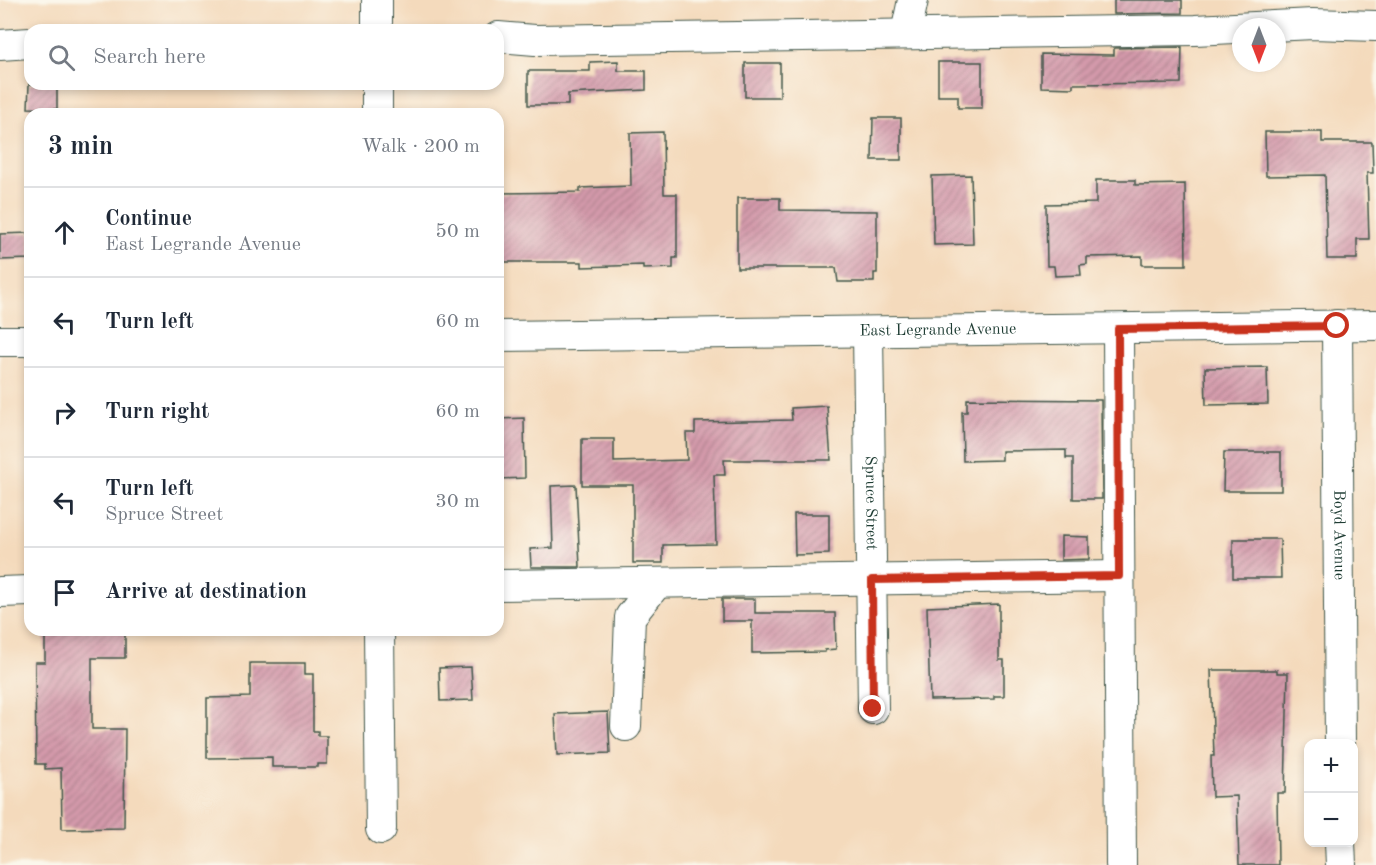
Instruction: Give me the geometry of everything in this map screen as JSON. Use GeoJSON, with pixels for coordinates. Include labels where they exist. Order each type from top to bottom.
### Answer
{"type":"FeatureCollection","features":[{"type":"Feature","properties":{"kind":"street"},"geometry":{"type":"LineString","coordinates":[[377,0],[377,24]]}},
{"type":"Feature","properties":{"kind":"street"},"geometry":{"type":"LineString","coordinates":[[906,33],[913,0]]}},
{"type":"Feature","properties":{"kind":"street"},"geometry":{"type":"LineString","coordinates":[[504,37],[535,40],[1195,30],[1302,24],[1376,26]]}},
{"type":"Feature","properties":{"kind":"street"},"geometry":{"type":"LineString","coordinates":[[0,45],[24,43]]}},
{"type":"Feature","properties":{"kind":"street"},"geometry":{"type":"LineString","coordinates":[[377,90],[377,108]]}},
{"type":"Feature","properties":{"kind":"street","name":"East Legrande Avenue"},"geometry":{"type":"LineString","coordinates":[[504,336],[1376,325]]}},
{"type":"Feature","properties":{"kind":"street","name":"Boyd Avenue"},"geometry":{"type":"LineString","coordinates":[[1337,326],[1340,739]]}},
{"type":"Feature","properties":{"kind":"street"},"geometry":{"type":"LineString","coordinates":[[1118,329],[1121,865]]}},
{"type":"Feature","properties":{"kind":"street","name":"Spruce Street"},"geometry":{"type":"LineString","coordinates":[[868,332],[873,709]]}},
{"type":"Feature","properties":{"kind":"street"},"geometry":{"type":"LineString","coordinates":[[0,341],[24,341]]}},
{"type":"Feature","properties":{"kind":"street"},"geometry":{"type":"LineString","coordinates":[[504,585],[1119,576]]}},
{"type":"Feature","properties":{"kind":"street"},"geometry":{"type":"LineString","coordinates":[[600,583],[630,617]]}},
{"type":"Feature","properties":{"kind":"street"},"geometry":{"type":"LineString","coordinates":[[626,726],[630,617],[657,583]]}},
{"type":"Feature","properties":{"kind":"street"},"geometry":{"type":"LineString","coordinates":[[0,592],[24,591]]}},
{"type":"Feature","properties":{"kind":"street"},"geometry":{"type":"LineString","coordinates":[[379,636],[381,829]]}},
{"type":"Feature","properties":{"kind":"street"},"geometry":{"type":"LineString","coordinates":[[1341,847],[1341,865]]}},
{"type":"Feature","properties":{"kind":"building"},"geometry":{"type":"Polygon","coordinates":[[[1114,0],[1182,0],[1182,13],[1114,14],[1114,0]]]}},
{"type":"Feature","properties":{"kind":"building"},"geometry":{"type":"Polygon","coordinates":[[[1182,47],[1181,83],[1073,84],[1073,88],[1041,87],[1041,54],[1114,55],[1114,48],[1182,47]]]}},
{"type":"Feature","properties":{"kind":"building"},"geometry":{"type":"Polygon","coordinates":[[[618,61],[618,71],[646,71],[646,90],[568,94],[568,105],[528,105],[528,71],[590,71],[590,62],[618,61]]]}},
{"type":"Feature","properties":{"kind":"building"},"geometry":{"type":"Polygon","coordinates":[[[938,62],[982,62],[982,108],[958,108],[958,96],[938,96],[938,62]]]}},
{"type":"Feature","properties":{"kind":"building"},"geometry":{"type":"Polygon","coordinates":[[[745,63],[780,63],[780,97],[745,97],[745,63]]]}},
{"type":"Feature","properties":{"kind":"building"},"geometry":{"type":"Polygon","coordinates":[[[29,90],[57,90],[57,108],[28,108],[29,90]]]}},
{"type":"Feature","properties":{"kind":"building"},"geometry":{"type":"Polygon","coordinates":[[[873,118],[901,118],[901,160],[872,160],[873,118]]]}},
{"type":"Feature","properties":{"kind":"building"},"geometry":{"type":"Polygon","coordinates":[[[663,132],[664,194],[677,194],[677,258],[673,258],[673,268],[643,269],[643,265],[582,267],[582,262],[504,262],[504,193],[580,192],[580,188],[631,186],[630,133],[663,132]]]}},
{"type":"Feature","properties":{"kind":"building"},"geometry":{"type":"Polygon","coordinates":[[[1265,132],[1322,132],[1322,142],[1372,142],[1373,173],[1367,173],[1369,239],[1357,239],[1357,259],[1327,259],[1325,175],[1266,176],[1265,132]]]}},
{"type":"Feature","properties":{"kind":"building"},"geometry":{"type":"Polygon","coordinates":[[[971,175],[973,244],[934,245],[932,176],[971,175]]]}},
{"type":"Feature","properties":{"kind":"building"},"geometry":{"type":"Polygon","coordinates":[[[1096,180],[1135,180],[1135,185],[1185,184],[1186,265],[1142,265],[1142,256],[1087,257],[1087,264],[1080,265],[1081,275],[1055,276],[1054,266],[1047,266],[1046,204],[1096,203],[1096,180]]]}},
{"type":"Feature","properties":{"kind":"building"},"geometry":{"type":"Polygon","coordinates":[[[737,198],[780,198],[780,210],[877,211],[877,273],[874,273],[874,282],[838,282],[836,268],[737,268],[737,198]]]}},
{"type":"Feature","properties":{"kind":"building"},"geometry":{"type":"Polygon","coordinates":[[[24,233],[24,259],[0,260],[0,234],[24,233]]]}},
{"type":"Feature","properties":{"kind":"building"},"geometry":{"type":"Polygon","coordinates":[[[1267,367],[1268,404],[1206,405],[1205,368],[1267,367]]]}},
{"type":"Feature","properties":{"kind":"building"},"geometry":{"type":"Polygon","coordinates":[[[967,399],[1101,400],[1102,499],[1073,499],[1073,458],[1066,458],[1066,450],[1002,451],[1002,460],[963,461],[962,412],[967,412],[967,399]]]}},
{"type":"Feature","properties":{"kind":"building"},"geometry":{"type":"Polygon","coordinates":[[[827,406],[831,460],[724,460],[725,475],[714,475],[716,544],[663,545],[663,563],[633,563],[633,485],[582,485],[582,439],[614,439],[614,462],[687,460],[686,433],[695,433],[695,422],[792,420],[791,408],[827,406]]]}},
{"type":"Feature","properties":{"kind":"building"},"geometry":{"type":"Polygon","coordinates":[[[524,418],[525,478],[504,479],[504,419],[524,418]]]}},
{"type":"Feature","properties":{"kind":"building"},"geometry":{"type":"Polygon","coordinates":[[[1224,452],[1281,452],[1281,491],[1223,491],[1224,452]]]}},
{"type":"Feature","properties":{"kind":"building"},"geometry":{"type":"Polygon","coordinates":[[[576,485],[580,567],[531,567],[530,549],[553,548],[551,486],[576,485]]]}},
{"type":"Feature","properties":{"kind":"building"},"geometry":{"type":"Polygon","coordinates":[[[794,514],[829,514],[829,554],[795,555],[794,514]]]}},
{"type":"Feature","properties":{"kind":"building"},"geometry":{"type":"Polygon","coordinates":[[[1061,536],[1089,537],[1089,559],[1061,560],[1061,536]]]}},
{"type":"Feature","properties":{"kind":"building"},"geometry":{"type":"Polygon","coordinates":[[[1233,539],[1280,539],[1281,578],[1233,578],[1233,539]]]}},
{"type":"Feature","properties":{"kind":"building"},"geometry":{"type":"Polygon","coordinates":[[[722,599],[755,599],[755,613],[835,613],[836,649],[825,650],[825,652],[752,653],[752,621],[722,621],[722,599]]]}},
{"type":"Feature","properties":{"kind":"building"},"geometry":{"type":"Polygon","coordinates":[[[999,604],[999,660],[1004,660],[1004,696],[994,696],[994,699],[930,700],[927,607],[999,604]]]}},
{"type":"Feature","properties":{"kind":"building"},"geometry":{"type":"Polygon","coordinates":[[[45,636],[125,636],[125,658],[92,658],[92,729],[125,729],[124,828],[62,829],[61,768],[45,769],[45,764],[36,764],[35,662],[45,662],[45,636]]]}},
{"type":"Feature","properties":{"kind":"building"},"geometry":{"type":"Polygon","coordinates":[[[250,663],[305,663],[305,674],[313,674],[313,731],[318,731],[318,736],[327,736],[327,764],[318,764],[318,767],[272,767],[272,757],[207,758],[207,698],[250,697],[250,663]]]}},
{"type":"Feature","properties":{"kind":"building"},"geometry":{"type":"Polygon","coordinates":[[[471,667],[473,700],[440,701],[439,668],[471,667]]]}},
{"type":"Feature","properties":{"kind":"building"},"geometry":{"type":"Polygon","coordinates":[[[1211,670],[1277,670],[1277,673],[1288,673],[1285,793],[1277,793],[1278,865],[1239,865],[1237,796],[1212,797],[1211,756],[1214,756],[1211,670]]]}},
{"type":"Feature","properties":{"kind":"building"},"geometry":{"type":"Polygon","coordinates":[[[608,712],[610,753],[557,755],[555,714],[608,712]]]}},
{"type":"Feature","properties":{"kind":"route"},"geometry":{"type":"LineString","coordinates":[[873,709],[872,580],[1119,576],[1118,329],[1337,326]]}}]}
